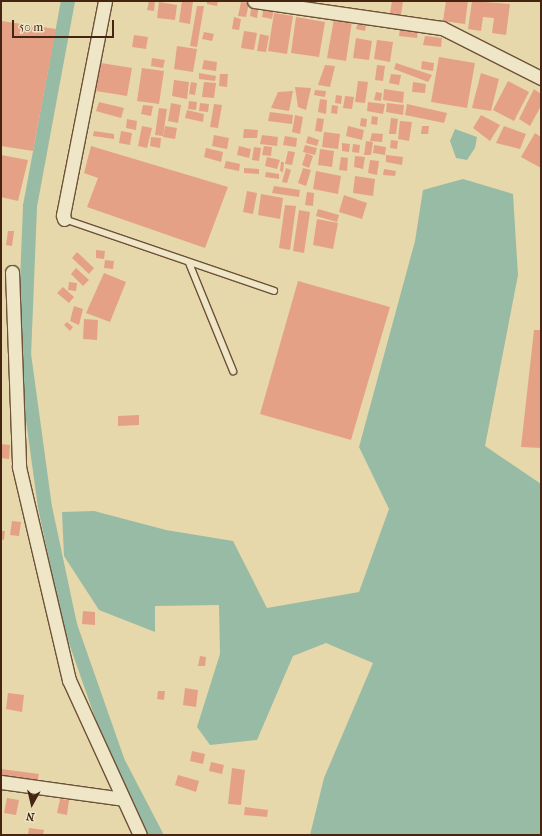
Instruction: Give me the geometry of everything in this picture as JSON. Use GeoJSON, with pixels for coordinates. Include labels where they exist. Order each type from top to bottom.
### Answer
{"type":"FeatureCollection","features":[{"type":"Feature","properties":{"kind":"street"},"geometry":{"type":"LineString","coordinates":[[64,219],[63,215],[105,1]]}},
{"type":"Feature","properties":{"kind":"street"},"geometry":{"type":"LineString","coordinates":[[254,1],[442,28],[541,78]]}},
{"type":"Feature","properties":{"kind":"street"},"geometry":{"type":"LineString","coordinates":[[12,272],[19,467],[70,680],[140,835]]}},
{"type":"Feature","properties":{"kind":"street"},"geometry":{"type":"LineString","coordinates":[[1,782],[123,799]]}},
{"type":"Feature","properties":{"kind":"lane"},"geometry":{"type":"LineString","coordinates":[[64,219],[274,291]]}},
{"type":"Feature","properties":{"kind":"lane"},"geometry":{"type":"LineString","coordinates":[[189,263],[233,370]]}},
{"type":"Feature","properties":{"kind":"shaded area"},"geometry":{"type":"Polygon","coordinates":[[[455,129],[477,137],[475,148],[467,160],[456,158],[450,141],[455,129]]]}},
{"type":"Feature","properties":{"kind":"shaded area"},"geometry":{"type":"Polygon","coordinates":[[[463,179],[513,194],[518,275],[485,446],[541,484],[541,835],[310,835],[324,778],[373,663],[326,643],[293,656],[257,740],[210,745],[197,727],[220,654],[219,605],[155,606],[155,632],[99,610],[64,556],[62,512],[94,511],[166,530],[233,541],[267,608],[359,592],[389,509],[359,447],[415,241],[423,190],[463,179]]]}},
{"type":"Feature","properties":{"kind":"building"},"geometry":{"type":"Polygon","coordinates":[[[149,1],[155,1],[154,11],[147,10],[149,1]]]}},
{"type":"Feature","properties":{"kind":"building"},"geometry":{"type":"Polygon","coordinates":[[[182,1],[193,1],[190,24],[179,22],[182,1]]]}},
{"type":"Feature","properties":{"kind":"building"},"geometry":{"type":"Polygon","coordinates":[[[207,1],[218,1],[217,6],[207,4],[207,1]]]}},
{"type":"Feature","properties":{"kind":"building"},"geometry":{"type":"Polygon","coordinates":[[[392,1],[403,1],[401,15],[390,13],[392,1]]]}},
{"type":"Feature","properties":{"kind":"building"},"geometry":{"type":"Polygon","coordinates":[[[446,1],[468,1],[465,24],[443,21],[446,1]]]}},
{"type":"Feature","properties":{"kind":"building"},"geometry":{"type":"Polygon","coordinates":[[[472,1],[510,4],[506,35],[492,33],[494,18],[483,17],[481,31],[468,29],[472,1]]]}},
{"type":"Feature","properties":{"kind":"building"},"geometry":{"type":"Polygon","coordinates":[[[159,2],[177,5],[175,20],[157,18],[159,2]]]}},
{"type":"Feature","properties":{"kind":"building"},"geometry":{"type":"Polygon","coordinates":[[[241,2],[249,3],[246,17],[238,16],[241,2]]]}},
{"type":"Feature","properties":{"kind":"building"},"geometry":{"type":"Polygon","coordinates":[[[252,3],[259,4],[257,18],[250,16],[252,3]]]}},
{"type":"Feature","properties":{"kind":"building"},"geometry":{"type":"Polygon","coordinates":[[[197,6],[204,6],[197,47],[190,46],[197,6]]]}},
{"type":"Feature","properties":{"kind":"building"},"geometry":{"type":"Polygon","coordinates":[[[264,6],[274,8],[272,19],[262,17],[264,6]]]}},
{"type":"Feature","properties":{"kind":"building"},"geometry":{"type":"Polygon","coordinates":[[[274,13],[293,16],[287,54],[268,51],[274,13]]]}},
{"type":"Feature","properties":{"kind":"building"},"geometry":{"type":"Polygon","coordinates":[[[234,17],[241,19],[239,30],[232,29],[234,17]]]}},
{"type":"Feature","properties":{"kind":"building"},"geometry":{"type":"Polygon","coordinates":[[[296,17],[325,22],[319,57],[291,53],[296,17]]]}},
{"type":"Feature","properties":{"kind":"building"},"geometry":{"type":"Polygon","coordinates":[[[359,18],[367,20],[365,31],[356,29],[359,18]]]}},
{"type":"Feature","properties":{"kind":"building"},"geometry":{"type":"Polygon","coordinates":[[[334,19],[352,21],[346,61],[327,58],[334,19]]]}},
{"type":"Feature","properties":{"kind":"building"},"geometry":{"type":"Polygon","coordinates":[[[1,21],[56,29],[33,151],[1,146],[1,21]]]}},
{"type":"Feature","properties":{"kind":"building"},"geometry":{"type":"Polygon","coordinates":[[[400,27],[418,29],[417,38],[399,36],[400,27]]]}},
{"type":"Feature","properties":{"kind":"building"},"geometry":{"type":"Polygon","coordinates":[[[244,31],[257,33],[254,50],[241,48],[244,31]]]}},
{"type":"Feature","properties":{"kind":"building"},"geometry":{"type":"Polygon","coordinates":[[[204,32],[214,34],[212,41],[202,39],[204,32]]]}},
{"type":"Feature","properties":{"kind":"building"},"geometry":{"type":"Polygon","coordinates":[[[260,34],[269,36],[266,52],[257,51],[260,34]]]}},
{"type":"Feature","properties":{"kind":"building"},"geometry":{"type":"Polygon","coordinates":[[[134,35],[148,37],[146,49],[132,47],[134,35]]]}},
{"type":"Feature","properties":{"kind":"building"},"geometry":{"type":"Polygon","coordinates":[[[425,36],[442,38],[441,47],[423,45],[425,36]]]}},
{"type":"Feature","properties":{"kind":"building"},"geometry":{"type":"Polygon","coordinates":[[[356,38],[372,41],[369,60],[353,58],[356,38]]]}},
{"type":"Feature","properties":{"kind":"building"},"geometry":{"type":"Polygon","coordinates":[[[377,40],[393,42],[390,62],[374,59],[377,40]]]}},
{"type":"Feature","properties":{"kind":"building"},"geometry":{"type":"Polygon","coordinates":[[[177,46],[197,49],[193,72],[174,69],[177,46]]]}},
{"type":"Feature","properties":{"kind":"building"},"geometry":{"type":"Polygon","coordinates":[[[439,57],[475,63],[467,108],[431,102],[439,57]]]}},
{"type":"Feature","properties":{"kind":"building"},"geometry":{"type":"Polygon","coordinates":[[[152,58],[165,60],[163,68],[151,66],[152,58]]]}},
{"type":"Feature","properties":{"kind":"building"},"geometry":{"type":"Polygon","coordinates":[[[204,60],[217,62],[216,71],[202,69],[204,60]]]}},
{"type":"Feature","properties":{"kind":"building"},"geometry":{"type":"Polygon","coordinates":[[[422,61],[434,63],[433,71],[421,69],[422,61]]]}},
{"type":"Feature","properties":{"kind":"building"},"geometry":{"type":"Polygon","coordinates":[[[101,63],[132,68],[127,96],[96,91],[101,63]]]}},
{"type":"Feature","properties":{"kind":"building"},"geometry":{"type":"Polygon","coordinates":[[[396,63],[432,75],[428,82],[394,69],[396,63]]]}},
{"type":"Feature","properties":{"kind":"building"},"geometry":{"type":"Polygon","coordinates":[[[325,65],[335,66],[330,87],[318,85],[325,65]]]}},
{"type":"Feature","properties":{"kind":"building"},"geometry":{"type":"Polygon","coordinates":[[[377,65],[385,66],[383,81],[375,80],[377,65]]]}},
{"type":"Feature","properties":{"kind":"building"},"geometry":{"type":"Polygon","coordinates":[[[142,68],[164,71],[159,104],[137,101],[142,68]]]}},
{"type":"Feature","properties":{"kind":"building"},"geometry":{"type":"Polygon","coordinates":[[[199,73],[216,76],[215,81],[199,79],[199,73]]]}},
{"type":"Feature","properties":{"kind":"building"},"geometry":{"type":"Polygon","coordinates":[[[481,73],[499,79],[491,111],[472,108],[481,73]]]}},
{"type":"Feature","properties":{"kind":"building"},"geometry":{"type":"Polygon","coordinates":[[[220,74],[228,74],[227,87],[219,86],[220,74]]]}},
{"type":"Feature","properties":{"kind":"building"},"geometry":{"type":"Polygon","coordinates":[[[391,74],[401,75],[399,85],[389,83],[391,74]]]}},
{"type":"Feature","properties":{"kind":"building"},"geometry":{"type":"Polygon","coordinates":[[[174,80],[189,82],[187,99],[172,96],[174,80]]]}},
{"type":"Feature","properties":{"kind":"building"},"geometry":{"type":"Polygon","coordinates":[[[358,81],[368,82],[365,103],[355,102],[358,81]]]}},
{"type":"Feature","properties":{"kind":"building"},"geometry":{"type":"Polygon","coordinates":[[[508,81],[529,92],[514,121],[493,110],[508,81]]]}},
{"type":"Feature","properties":{"kind":"building"},"geometry":{"type":"Polygon","coordinates":[[[191,82],[197,83],[195,95],[189,94],[191,82]]]}},
{"type":"Feature","properties":{"kind":"building"},"geometry":{"type":"Polygon","coordinates":[[[204,82],[216,83],[214,98],[202,97],[204,82]]]}},
{"type":"Feature","properties":{"kind":"building"},"geometry":{"type":"Polygon","coordinates":[[[413,82],[426,84],[425,93],[412,92],[413,82]]]}},
{"type":"Feature","properties":{"kind":"building"},"geometry":{"type":"Polygon","coordinates":[[[295,87],[311,88],[306,110],[298,107],[295,87]]]}},
{"type":"Feature","properties":{"kind":"building"},"geometry":{"type":"Polygon","coordinates":[[[384,89],[404,92],[403,103],[383,100],[384,89]]]}},
{"type":"Feature","properties":{"kind":"building"},"geometry":{"type":"Polygon","coordinates":[[[534,89],[541,94],[541,106],[530,126],[519,119],[534,89]]]}},
{"type":"Feature","properties":{"kind":"building"},"geometry":{"type":"Polygon","coordinates":[[[315,90],[326,91],[325,97],[314,95],[315,90]]]}},
{"type":"Feature","properties":{"kind":"building"},"geometry":{"type":"Polygon","coordinates":[[[293,91],[289,111],[271,108],[278,92],[293,91]]]}},
{"type":"Feature","properties":{"kind":"building"},"geometry":{"type":"Polygon","coordinates":[[[376,92],[382,93],[381,101],[374,100],[376,92]]]}},
{"type":"Feature","properties":{"kind":"building"},"geometry":{"type":"Polygon","coordinates":[[[336,95],[342,96],[341,104],[335,103],[336,95]]]}},
{"type":"Feature","properties":{"kind":"building"},"geometry":{"type":"Polygon","coordinates":[[[345,96],[354,97],[352,109],[343,108],[345,96]]]}},
{"type":"Feature","properties":{"kind":"building"},"geometry":{"type":"Polygon","coordinates":[[[320,99],[327,100],[326,114],[318,112],[320,99]]]}},
{"type":"Feature","properties":{"kind":"building"},"geometry":{"type":"Polygon","coordinates":[[[189,101],[197,102],[196,110],[188,109],[189,101]]]}},
{"type":"Feature","properties":{"kind":"building"},"geometry":{"type":"Polygon","coordinates":[[[99,102],[124,108],[121,118],[96,111],[99,102]]]}},
{"type":"Feature","properties":{"kind":"building"},"geometry":{"type":"Polygon","coordinates":[[[368,102],[385,104],[383,114],[367,111],[368,102]]]}},
{"type":"Feature","properties":{"kind":"building"},"geometry":{"type":"Polygon","coordinates":[[[171,103],[181,105],[178,123],[168,121],[171,103]]]}},
{"type":"Feature","properties":{"kind":"building"},"geometry":{"type":"Polygon","coordinates":[[[200,103],[209,104],[208,112],[199,111],[200,103]]]}},
{"type":"Feature","properties":{"kind":"building"},"geometry":{"type":"Polygon","coordinates":[[[387,103],[404,105],[403,115],[386,112],[387,103]]]}},
{"type":"Feature","properties":{"kind":"building"},"geometry":{"type":"Polygon","coordinates":[[[214,104],[222,105],[218,128],[210,127],[214,104]]]}},
{"type":"Feature","properties":{"kind":"building"},"geometry":{"type":"Polygon","coordinates":[[[407,104],[447,113],[444,123],[405,115],[407,104]]]}},
{"type":"Feature","properties":{"kind":"building"},"geometry":{"type":"Polygon","coordinates":[[[143,105],[153,106],[151,116],[141,114],[143,105]]]}},
{"type":"Feature","properties":{"kind":"building"},"geometry":{"type":"Polygon","coordinates":[[[332,105],[338,106],[337,114],[331,113],[332,105]]]}},
{"type":"Feature","properties":{"kind":"building"},"geometry":{"type":"Polygon","coordinates":[[[159,108],[167,109],[163,136],[155,135],[159,108]]]}},
{"type":"Feature","properties":{"kind":"building"},"geometry":{"type":"Polygon","coordinates":[[[187,110],[204,114],[203,122],[185,118],[187,110]]]}},
{"type":"Feature","properties":{"kind":"building"},"geometry":{"type":"Polygon","coordinates":[[[270,112],[293,115],[292,124],[268,121],[270,112]]]}},
{"type":"Feature","properties":{"kind":"building"},"geometry":{"type":"Polygon","coordinates":[[[295,115],[303,117],[300,134],[292,132],[295,115]]]}},
{"type":"Feature","properties":{"kind":"building"},"geometry":{"type":"Polygon","coordinates":[[[481,115],[500,125],[490,141],[473,128],[481,115]]]}},
{"type":"Feature","properties":{"kind":"building"},"geometry":{"type":"Polygon","coordinates":[[[372,116],[378,117],[377,125],[371,124],[372,116]]]}},
{"type":"Feature","properties":{"kind":"building"},"geometry":{"type":"Polygon","coordinates":[[[317,118],[324,119],[322,132],[315,131],[317,118]]]}},
{"type":"Feature","properties":{"kind":"building"},"geometry":{"type":"Polygon","coordinates":[[[361,118],[367,119],[366,127],[360,126],[361,118]]]}},
{"type":"Feature","properties":{"kind":"building"},"geometry":{"type":"Polygon","coordinates":[[[391,118],[398,119],[396,134],[389,134],[391,118]]]}},
{"type":"Feature","properties":{"kind":"building"},"geometry":{"type":"Polygon","coordinates":[[[127,119],[137,121],[136,130],[126,128],[127,119]]]}},
{"type":"Feature","properties":{"kind":"building"},"geometry":{"type":"Polygon","coordinates":[[[400,121],[412,122],[409,141],[398,139],[400,121]]]}},
{"type":"Feature","properties":{"kind":"building"},"geometry":{"type":"Polygon","coordinates":[[[142,126],[152,128],[147,148],[138,146],[142,126]]]}},
{"type":"Feature","properties":{"kind":"building"},"geometry":{"type":"Polygon","coordinates":[[[165,126],[177,128],[175,139],[163,137],[165,126]]]}},
{"type":"Feature","properties":{"kind":"building"},"geometry":{"type":"Polygon","coordinates":[[[348,126],[364,130],[362,140],[346,136],[348,126]]]}},
{"type":"Feature","properties":{"kind":"building"},"geometry":{"type":"Polygon","coordinates":[[[422,126],[429,126],[428,134],[421,134],[422,126]]]}},
{"type":"Feature","properties":{"kind":"building"},"geometry":{"type":"Polygon","coordinates":[[[504,126],[526,134],[520,149],[496,143],[504,126]]]}},
{"type":"Feature","properties":{"kind":"building"},"geometry":{"type":"Polygon","coordinates":[[[244,129],[258,130],[257,138],[243,138],[244,129]]]}},
{"type":"Feature","properties":{"kind":"building"},"geometry":{"type":"Polygon","coordinates":[[[94,131],[114,134],[114,139],[93,136],[94,131]]]}},
{"type":"Feature","properties":{"kind":"building"},"geometry":{"type":"Polygon","coordinates":[[[121,131],[132,133],[130,145],[119,143],[121,131]]]}},
{"type":"Feature","properties":{"kind":"building"},"geometry":{"type":"Polygon","coordinates":[[[324,132],[340,134],[338,149],[322,147],[324,132]]]}},
{"type":"Feature","properties":{"kind":"building"},"geometry":{"type":"Polygon","coordinates":[[[372,133],[383,134],[382,142],[370,141],[372,133]]]}},
{"type":"Feature","properties":{"kind":"building"},"geometry":{"type":"Polygon","coordinates":[[[535,133],[541,137],[541,168],[521,157],[535,133]]]}},
{"type":"Feature","properties":{"kind":"building"},"geometry":{"type":"Polygon","coordinates":[[[214,135],[229,138],[227,149],[212,146],[214,135]]]}},
{"type":"Feature","properties":{"kind":"building"},"geometry":{"type":"Polygon","coordinates":[[[262,135],[278,137],[277,146],[260,144],[262,135]]]}},
{"type":"Feature","properties":{"kind":"building"},"geometry":{"type":"Polygon","coordinates":[[[285,136],[297,138],[296,147],[283,145],[285,136]]]}},
{"type":"Feature","properties":{"kind":"building"},"geometry":{"type":"Polygon","coordinates":[[[308,136],[319,140],[317,146],[306,143],[308,136]]]}},
{"type":"Feature","properties":{"kind":"building"},"geometry":{"type":"Polygon","coordinates":[[[151,137],[161,138],[160,148],[150,146],[151,137]]]}},
{"type":"Feature","properties":{"kind":"building"},"geometry":{"type":"Polygon","coordinates":[[[391,140],[398,141],[397,149],[390,148],[391,140]]]}},
{"type":"Feature","properties":{"kind":"building"},"geometry":{"type":"Polygon","coordinates":[[[366,141],[373,142],[371,155],[364,155],[366,141]]]}},
{"type":"Feature","properties":{"kind":"building"},"geometry":{"type":"Polygon","coordinates":[[[342,143],[350,144],[349,152],[342,151],[342,143]]]}},
{"type":"Feature","properties":{"kind":"building"},"geometry":{"type":"Polygon","coordinates":[[[353,144],[360,145],[359,153],[352,152],[353,144]]]}},
{"type":"Feature","properties":{"kind":"building"},"geometry":{"type":"Polygon","coordinates":[[[305,145],[317,148],[315,155],[303,152],[305,145]]]}},
{"type":"Feature","properties":{"kind":"building"},"geometry":{"type":"Polygon","coordinates":[[[374,145],[386,147],[385,155],[373,153],[374,145]]]}},
{"type":"Feature","properties":{"kind":"building"},"geometry":{"type":"Polygon","coordinates":[[[91,146],[228,187],[205,248],[87,207],[98,178],[84,173],[91,146]]]}},
{"type":"Feature","properties":{"kind":"building"},"geometry":{"type":"Polygon","coordinates":[[[239,146],[251,149],[249,158],[237,155],[239,146]]]}},
{"type":"Feature","properties":{"kind":"building"},"geometry":{"type":"Polygon","coordinates":[[[264,146],[272,147],[271,156],[262,155],[264,146]]]}},
{"type":"Feature","properties":{"kind":"building"},"geometry":{"type":"Polygon","coordinates":[[[254,147],[261,148],[259,161],[252,160],[254,147]]]}},
{"type":"Feature","properties":{"kind":"building"},"geometry":{"type":"Polygon","coordinates":[[[206,148],[223,152],[221,162],[204,157],[206,148]]]}},
{"type":"Feature","properties":{"kind":"building"},"geometry":{"type":"Polygon","coordinates":[[[320,149],[334,151],[332,167],[318,165],[320,149]]]}},
{"type":"Feature","properties":{"kind":"building"},"geometry":{"type":"Polygon","coordinates":[[[288,151],[295,152],[292,165],[285,164],[288,151]]]}},
{"type":"Feature","properties":{"kind":"building"},"geometry":{"type":"Polygon","coordinates":[[[306,153],[313,156],[309,168],[302,165],[306,153]]]}},
{"type":"Feature","properties":{"kind":"building"},"geometry":{"type":"Polygon","coordinates":[[[1,155],[28,160],[18,201],[1,197],[1,155]]]}},
{"type":"Feature","properties":{"kind":"building"},"geometry":{"type":"Polygon","coordinates":[[[386,155],[403,157],[402,165],[386,162],[386,155]]]}},
{"type":"Feature","properties":{"kind":"building"},"geometry":{"type":"Polygon","coordinates":[[[355,156],[365,157],[363,169],[354,167],[355,156]]]}},
{"type":"Feature","properties":{"kind":"building"},"geometry":{"type":"Polygon","coordinates":[[[267,157],[280,160],[277,169],[265,166],[267,157]]]}},
{"type":"Feature","properties":{"kind":"building"},"geometry":{"type":"Polygon","coordinates":[[[341,157],[348,158],[347,171],[339,170],[341,157]]]}},
{"type":"Feature","properties":{"kind":"building"},"geometry":{"type":"Polygon","coordinates":[[[370,160],[379,161],[377,175],[368,173],[370,160]]]}},
{"type":"Feature","properties":{"kind":"building"},"geometry":{"type":"Polygon","coordinates":[[[226,161],[240,164],[239,171],[224,168],[226,161]]]}},
{"type":"Feature","properties":{"kind":"building"},"geometry":{"type":"Polygon","coordinates":[[[281,162],[284,162],[283,172],[280,171],[281,162]]]}},
{"type":"Feature","properties":{"kind":"building"},"geometry":{"type":"Polygon","coordinates":[[[244,168],[259,169],[259,174],[244,173],[244,168]]]}},
{"type":"Feature","properties":{"kind":"building"},"geometry":{"type":"Polygon","coordinates":[[[286,168],[291,170],[287,183],[282,182],[286,168]]]}},
{"type":"Feature","properties":{"kind":"building"},"geometry":{"type":"Polygon","coordinates":[[[303,168],[311,170],[306,186],[298,183],[303,168]]]}},
{"type":"Feature","properties":{"kind":"building"},"geometry":{"type":"Polygon","coordinates":[[[384,169],[396,171],[395,176],[383,175],[384,169]]]}},
{"type":"Feature","properties":{"kind":"building"},"geometry":{"type":"Polygon","coordinates":[[[316,171],[341,176],[338,194],[313,189],[316,171]]]}},
{"type":"Feature","properties":{"kind":"building"},"geometry":{"type":"Polygon","coordinates":[[[266,172],[279,174],[279,179],[265,177],[266,172]]]}},
{"type":"Feature","properties":{"kind":"building"},"geometry":{"type":"Polygon","coordinates":[[[355,176],[375,179],[373,196],[353,193],[355,176]]]}},
{"type":"Feature","properties":{"kind":"building"},"geometry":{"type":"Polygon","coordinates":[[[274,186],[300,190],[299,197],[272,193],[274,186]]]}},
{"type":"Feature","properties":{"kind":"building"},"geometry":{"type":"Polygon","coordinates":[[[247,191],[257,193],[253,214],[243,212],[247,191]]]}},
{"type":"Feature","properties":{"kind":"building"},"geometry":{"type":"Polygon","coordinates":[[[307,192],[314,193],[313,206],[305,205],[307,192]]]}},
{"type":"Feature","properties":{"kind":"building"},"geometry":{"type":"Polygon","coordinates":[[[261,194],[283,198],[280,219],[258,215],[261,194]]]}},
{"type":"Feature","properties":{"kind":"building"},"geometry":{"type":"Polygon","coordinates":[[[344,195],[367,203],[362,219],[339,212],[344,195]]]}},
{"type":"Feature","properties":{"kind":"building"},"geometry":{"type":"Polygon","coordinates":[[[285,205],[296,206],[290,250],[279,248],[285,205]]]}},
{"type":"Feature","properties":{"kind":"building"},"geometry":{"type":"Polygon","coordinates":[[[318,209],[339,215],[337,222],[316,216],[318,209]]]}},
{"type":"Feature","properties":{"kind":"building"},"geometry":{"type":"Polygon","coordinates":[[[299,210],[310,212],[304,253],[293,251],[299,210]]]}},
{"type":"Feature","properties":{"kind":"building"},"geometry":{"type":"Polygon","coordinates":[[[317,219],[338,223],[333,249],[313,245],[317,219]]]}},
{"type":"Feature","properties":{"kind":"building"},"geometry":{"type":"Polygon","coordinates":[[[8,231],[14,231],[12,246],[6,245],[8,231]]]}},
{"type":"Feature","properties":{"kind":"building"},"geometry":{"type":"Polygon","coordinates":[[[96,250],[105,251],[104,259],[96,258],[96,250]]]}},
{"type":"Feature","properties":{"kind":"building"},"geometry":{"type":"Polygon","coordinates":[[[77,252],[94,268],[89,274],[72,258],[77,252]]]}},
{"type":"Feature","properties":{"kind":"building"},"geometry":{"type":"Polygon","coordinates":[[[105,260],[114,261],[113,269],[104,268],[105,260]]]}},
{"type":"Feature","properties":{"kind":"building"},"geometry":{"type":"Polygon","coordinates":[[[76,268],[89,280],[83,286],[71,274],[76,268]]]}},
{"type":"Feature","properties":{"kind":"building"},"geometry":{"type":"Polygon","coordinates":[[[104,273],[126,282],[110,322],[86,313],[104,273]]]}},
{"type":"Feature","properties":{"kind":"building"},"geometry":{"type":"Polygon","coordinates":[[[298,281],[390,307],[351,440],[260,414],[298,281]]]}},
{"type":"Feature","properties":{"kind":"building"},"geometry":{"type":"Polygon","coordinates":[[[69,282],[77,283],[76,291],[68,290],[69,282]]]}},
{"type":"Feature","properties":{"kind":"building"},"geometry":{"type":"Polygon","coordinates":[[[63,287],[74,297],[69,303],[57,293],[63,287]]]}},
{"type":"Feature","properties":{"kind":"building"},"geometry":{"type":"Polygon","coordinates":[[[74,306],[83,309],[79,325],[70,321],[74,306]]]}},
{"type":"Feature","properties":{"kind":"building"},"geometry":{"type":"Polygon","coordinates":[[[84,319],[98,320],[97,340],[83,339],[84,319]]]}},
{"type":"Feature","properties":{"kind":"building"},"geometry":{"type":"Polygon","coordinates":[[[67,322],[73,327],[70,331],[64,325],[67,322]]]}},
{"type":"Feature","properties":{"kind":"building"},"geometry":{"type":"Polygon","coordinates":[[[534,330],[541,330],[541,448],[521,447],[534,330]]]}},
{"type":"Feature","properties":{"kind":"building"},"geometry":{"type":"Polygon","coordinates":[[[139,415],[139,425],[118,426],[118,416],[139,415]]]}},
{"type":"Feature","properties":{"kind":"building"},"geometry":{"type":"Polygon","coordinates":[[[1,444],[10,445],[9,459],[1,458],[1,444]]]}},
{"type":"Feature","properties":{"kind":"building"},"geometry":{"type":"Polygon","coordinates":[[[12,521],[21,522],[19,536],[10,535],[12,521]]]}},
{"type":"Feature","properties":{"kind":"building"},"geometry":{"type":"Polygon","coordinates":[[[1,531],[5,531],[4,540],[1,539],[1,531]]]}},
{"type":"Feature","properties":{"kind":"building"},"geometry":{"type":"Polygon","coordinates":[[[83,611],[95,612],[95,625],[82,624],[83,611]]]}},
{"type":"Feature","properties":{"kind":"building"},"geometry":{"type":"Polygon","coordinates":[[[200,656],[206,657],[205,666],[198,666],[200,656]]]}},
{"type":"Feature","properties":{"kind":"building"},"geometry":{"type":"Polygon","coordinates":[[[185,688],[198,690],[196,707],[183,705],[185,688]]]}},
{"type":"Feature","properties":{"kind":"building"},"geometry":{"type":"Polygon","coordinates":[[[158,691],[165,691],[164,700],[157,699],[158,691]]]}},
{"type":"Feature","properties":{"kind":"building"},"geometry":{"type":"Polygon","coordinates":[[[8,693],[24,695],[22,712],[6,709],[8,693]]]}},
{"type":"Feature","properties":{"kind":"building"},"geometry":{"type":"Polygon","coordinates":[[[192,751],[205,754],[203,764],[190,761],[192,751]]]}},
{"type":"Feature","properties":{"kind":"building"},"geometry":{"type":"Polygon","coordinates":[[[211,762],[224,765],[222,774],[209,771],[211,762]]]}},
{"type":"Feature","properties":{"kind":"building"},"geometry":{"type":"Polygon","coordinates":[[[232,768],[245,770],[241,805],[228,804],[232,768]]]}},
{"type":"Feature","properties":{"kind":"building"},"geometry":{"type":"Polygon","coordinates":[[[1,769],[39,774],[37,783],[1,779],[1,769]]]}},
{"type":"Feature","properties":{"kind":"building"},"geometry":{"type":"Polygon","coordinates":[[[178,775],[199,781],[196,792],[175,785],[178,775]]]}},
{"type":"Feature","properties":{"kind":"building"},"geometry":{"type":"Polygon","coordinates":[[[7,798],[19,800],[16,815],[4,813],[7,798]]]}},
{"type":"Feature","properties":{"kind":"building"},"geometry":{"type":"Polygon","coordinates":[[[60,799],[69,800],[67,815],[57,813],[60,799]]]}},
{"type":"Feature","properties":{"kind":"building"},"geometry":{"type":"Polygon","coordinates":[[[245,807],[268,810],[267,817],[244,815],[245,807]]]}},
{"type":"Feature","properties":{"kind":"building"},"geometry":{"type":"Polygon","coordinates":[[[29,828],[44,830],[43,835],[28,835],[29,828]]]}},
{"type":"Feature","properties":{"kind":"waterway"},"geometry":{"type":"LineString","coordinates":[[68,1],[30,207],[24,354],[45,507],[70,625],[118,762],[156,835]]}}]}
